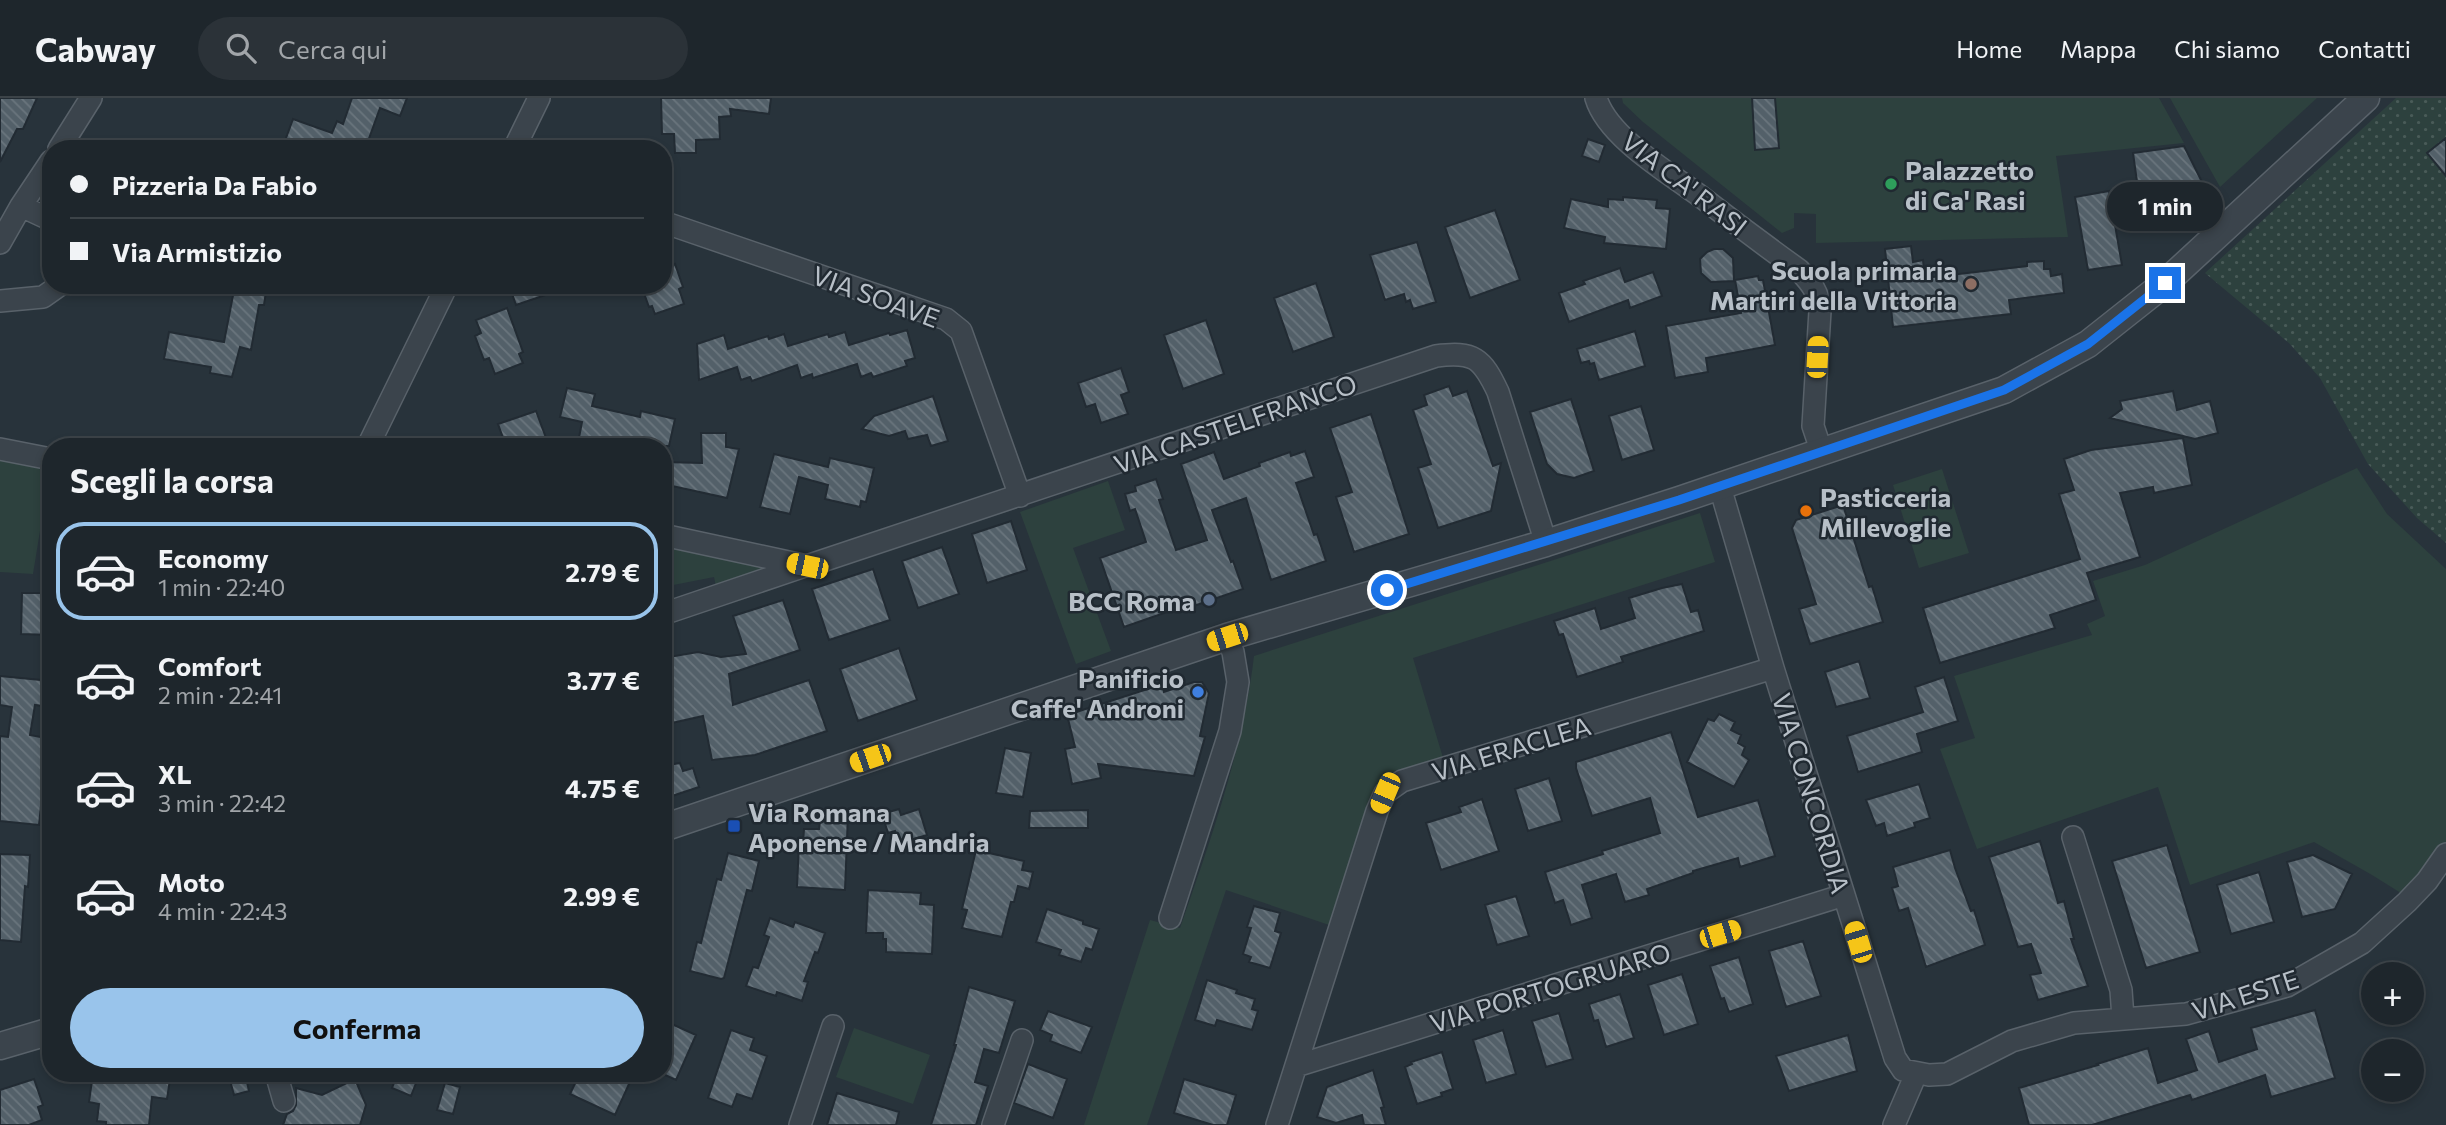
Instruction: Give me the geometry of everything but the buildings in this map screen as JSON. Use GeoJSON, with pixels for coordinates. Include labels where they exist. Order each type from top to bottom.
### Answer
{"type":"FeatureCollection","features":[{"type":"Feature","properties":{"kind":"street"},"geometry":{"type":"LineString","coordinates":[[65,140],[91,98]]}},
{"type":"Feature","properties":{"kind":"street"},"geometry":{"type":"LineString","coordinates":[[518,140],[539,98]]}},
{"type":"Feature","properties":{"kind":"street","name":"VIA CA' RASI"},"geometry":{"type":"LineString","coordinates":[[1595,98],[1608,122],[1636,148],[1798,270],[1813,285],[1820,301],[1813,426],[1822,453]]}},
{"type":"Feature","properties":{"kind":"street"},"geometry":{"type":"LineString","coordinates":[[672,825],[1227,637],[1546,543],[2004,390],[2088,344],[2165,283],[2366,98]]}},
{"type":"Feature","properties":{"kind":"street"},"geometry":{"type":"LineString","coordinates":[[0,243],[42,175]]}},
{"type":"Feature","properties":{"kind":"street"},"geometry":{"type":"LineString","coordinates":[[21,206],[42,216]]}},
{"type":"Feature","properties":{"kind":"street","name":"VIA SOAVE"},"geometry":{"type":"LineString","coordinates":[[672,225],[946,319],[961,331],[1020,496]]}},
{"type":"Feature","properties":{"kind":"street"},"geometry":{"type":"LineString","coordinates":[[0,301],[43,297],[47,294]]}},
{"type":"Feature","properties":{"kind":"street"},"geometry":{"type":"LineString","coordinates":[[372,438],[443,294]]}},
{"type":"Feature","properties":{"kind":"street","name":"VIA CASTELFRANCO"},"geometry":{"type":"LineString","coordinates":[[672,611],[1436,356],[1456,354],[1476,358],[1489,373],[1498,392],[1546,543]]}},
{"type":"Feature","properties":{"kind":"street"},"geometry":{"type":"LineString","coordinates":[[0,449],[42,457]]}},
{"type":"Feature","properties":{"kind":"street","name":"VIA CONCORDIA"},"geometry":{"type":"LineString","coordinates":[[1720,487],[1773,668],[1895,1058],[1903,1070],[1916,1074]]}},
{"type":"Feature","properties":{"kind":"street"},"geometry":{"type":"LineString","coordinates":[[672,537],[807,566]]}},
{"type":"Feature","properties":{"kind":"street"},"geometry":{"type":"LineString","coordinates":[[1170,918],[1230,731],[1238,682],[1233,652],[1227,637]]}},
{"type":"Feature","properties":{"kind":"street","name":"VIA ERACLEA"},"geometry":{"type":"LineString","coordinates":[[1277,1125],[1385,793],[1402,781],[1773,668]]}},
{"type":"Feature","properties":{"kind":"street"},"geometry":{"type":"LineString","coordinates":[[2073,837],[2121,990],[2123,1018]]}},
{"type":"Feature","properties":{"kind":"street","name":"VIA ESTE"},"geometry":{"type":"LineString","coordinates":[[1916,1074],[1947,1074],[2012,1041],[2074,1023],[2186,1014],[2287,986],[2362,943],[2407,902],[2446,855]]}},
{"type":"Feature","properties":{"kind":"street","name":"VIA PORTOGRUARO"},"geometry":{"type":"LineString","coordinates":[[1296,1066],[1844,895]]}},
{"type":"Feature","properties":{"kind":"street"},"geometry":{"type":"LineString","coordinates":[[800,1125],[834,1026]]}},
{"type":"Feature","properties":{"kind":"street"},"geometry":{"type":"LineString","coordinates":[[0,1046],[42,1034]]}},
{"type":"Feature","properties":{"kind":"street"},"geometry":{"type":"LineString","coordinates":[[993,1125],[1022,1041]]}},
{"type":"Feature","properties":{"kind":"street"},"geometry":{"type":"LineString","coordinates":[[1894,1125],[1916,1074]]}},
{"type":"Feature","properties":{"kind":"street"},"geometry":{"type":"LineString","coordinates":[[279,1082],[284,1101]]}},
{"type":"Feature","properties":{"kind":"green space","name":"Palazzetto di Ca' Rasi"},"geometry":{"type":"Polygon","coordinates":[[[1622,98],[2159,98],[2184,143],[2056,156],[2068,237],[1816,243],[1816,214],[1794,213],[1794,228],[1782,233],[1643,122],[1623,103],[1622,98]]]}},
{"type":"Feature","properties":{"kind":"green space"},"geometry":{"type":"Polygon","coordinates":[[[2170,98],[2317,98],[2220,187],[2170,98]]]}},
{"type":"Feature","properties":{"kind":"green space"},"geometry":{"type":"Polygon","coordinates":[[[2396,98],[2446,98],[2446,543],[2417,518],[2368,464],[2320,378],[2289,343],[2205,273],[2396,98]]]}},
{"type":"Feature","properties":{"kind":"green space"},"geometry":{"type":"Polygon","coordinates":[[[0,449],[42,461],[42,518],[33,574],[0,572],[0,449]]]}},
{"type":"Feature","properties":{"kind":"green space"},"geometry":{"type":"Polygon","coordinates":[[[2357,468],[2387,514],[2446,569],[2446,842],[2428,869],[2404,895],[2314,842],[2190,885],[2158,787],[1977,849],[1940,749],[1975,738],[1954,676],[2092,635],[2087,624],[2105,616],[2093,581],[2145,565],[2357,468]]]}},
{"type":"Feature","properties":{"kind":"green space"},"geometry":{"type":"Polygon","coordinates":[[[1942,469],[1969,553],[1919,568],[1893,485],[1942,469]]]}},
{"type":"Feature","properties":{"kind":"green space"},"geometry":{"type":"Polygon","coordinates":[[[1108,481],[1125,530],[1073,548],[1111,651],[1076,664],[1020,512],[1108,481]]]}},
{"type":"Feature","properties":{"kind":"green space"},"geometry":{"type":"Polygon","coordinates":[[[1700,513],[1715,562],[1413,658],[1444,761],[1396,776],[1332,926],[1226,890],[1147,1125],[1084,1125],[1150,920],[1180,928],[1234,759],[1254,656],[1700,513]]]}},
{"type":"Feature","properties":{"kind":"green space"},"geometry":{"type":"Polygon","coordinates":[[[672,537],[807,566],[718,596],[714,577],[672,585],[672,537]]]}},
{"type":"Feature","properties":{"kind":"green space"},"geometry":{"type":"Polygon","coordinates":[[[854,1028],[930,1055],[913,1104],[836,1077],[854,1028]]]}},
{"type":"Feature","properties":{"kind":"place","name":"Palazzetto di Ca' Rasi"},"geometry":{"type":"Point","coordinates":[1891,184]}},
{"type":"Feature","properties":{"kind":"place","name":"Scuola primaria Martiri della Vittoria"},"geometry":{"type":"Point","coordinates":[1971,284]}},
{"type":"Feature","properties":{"kind":"place","name":"Pasticceria Millevoglie"},"geometry":{"type":"Point","coordinates":[1806,511]}},
{"type":"Feature","properties":{"kind":"place","name":"BCC Roma"},"geometry":{"type":"Point","coordinates":[1209,600]}},
{"type":"Feature","properties":{"kind":"place","name":"Panificio Caffe' Androni"},"geometry":{"type":"Point","coordinates":[1198,692]}},
{"type":"Feature","properties":{"kind":"place","name":"Via Romana Aponense / Mandria"},"geometry":{"type":"Point","coordinates":[734,826]}},
{"type":"Feature","properties":{"kind":"route"},"geometry":{"type":"LineString","coordinates":[[1387,590],[1679,500],[2004,390],[2088,344],[2165,283]]}}]}
